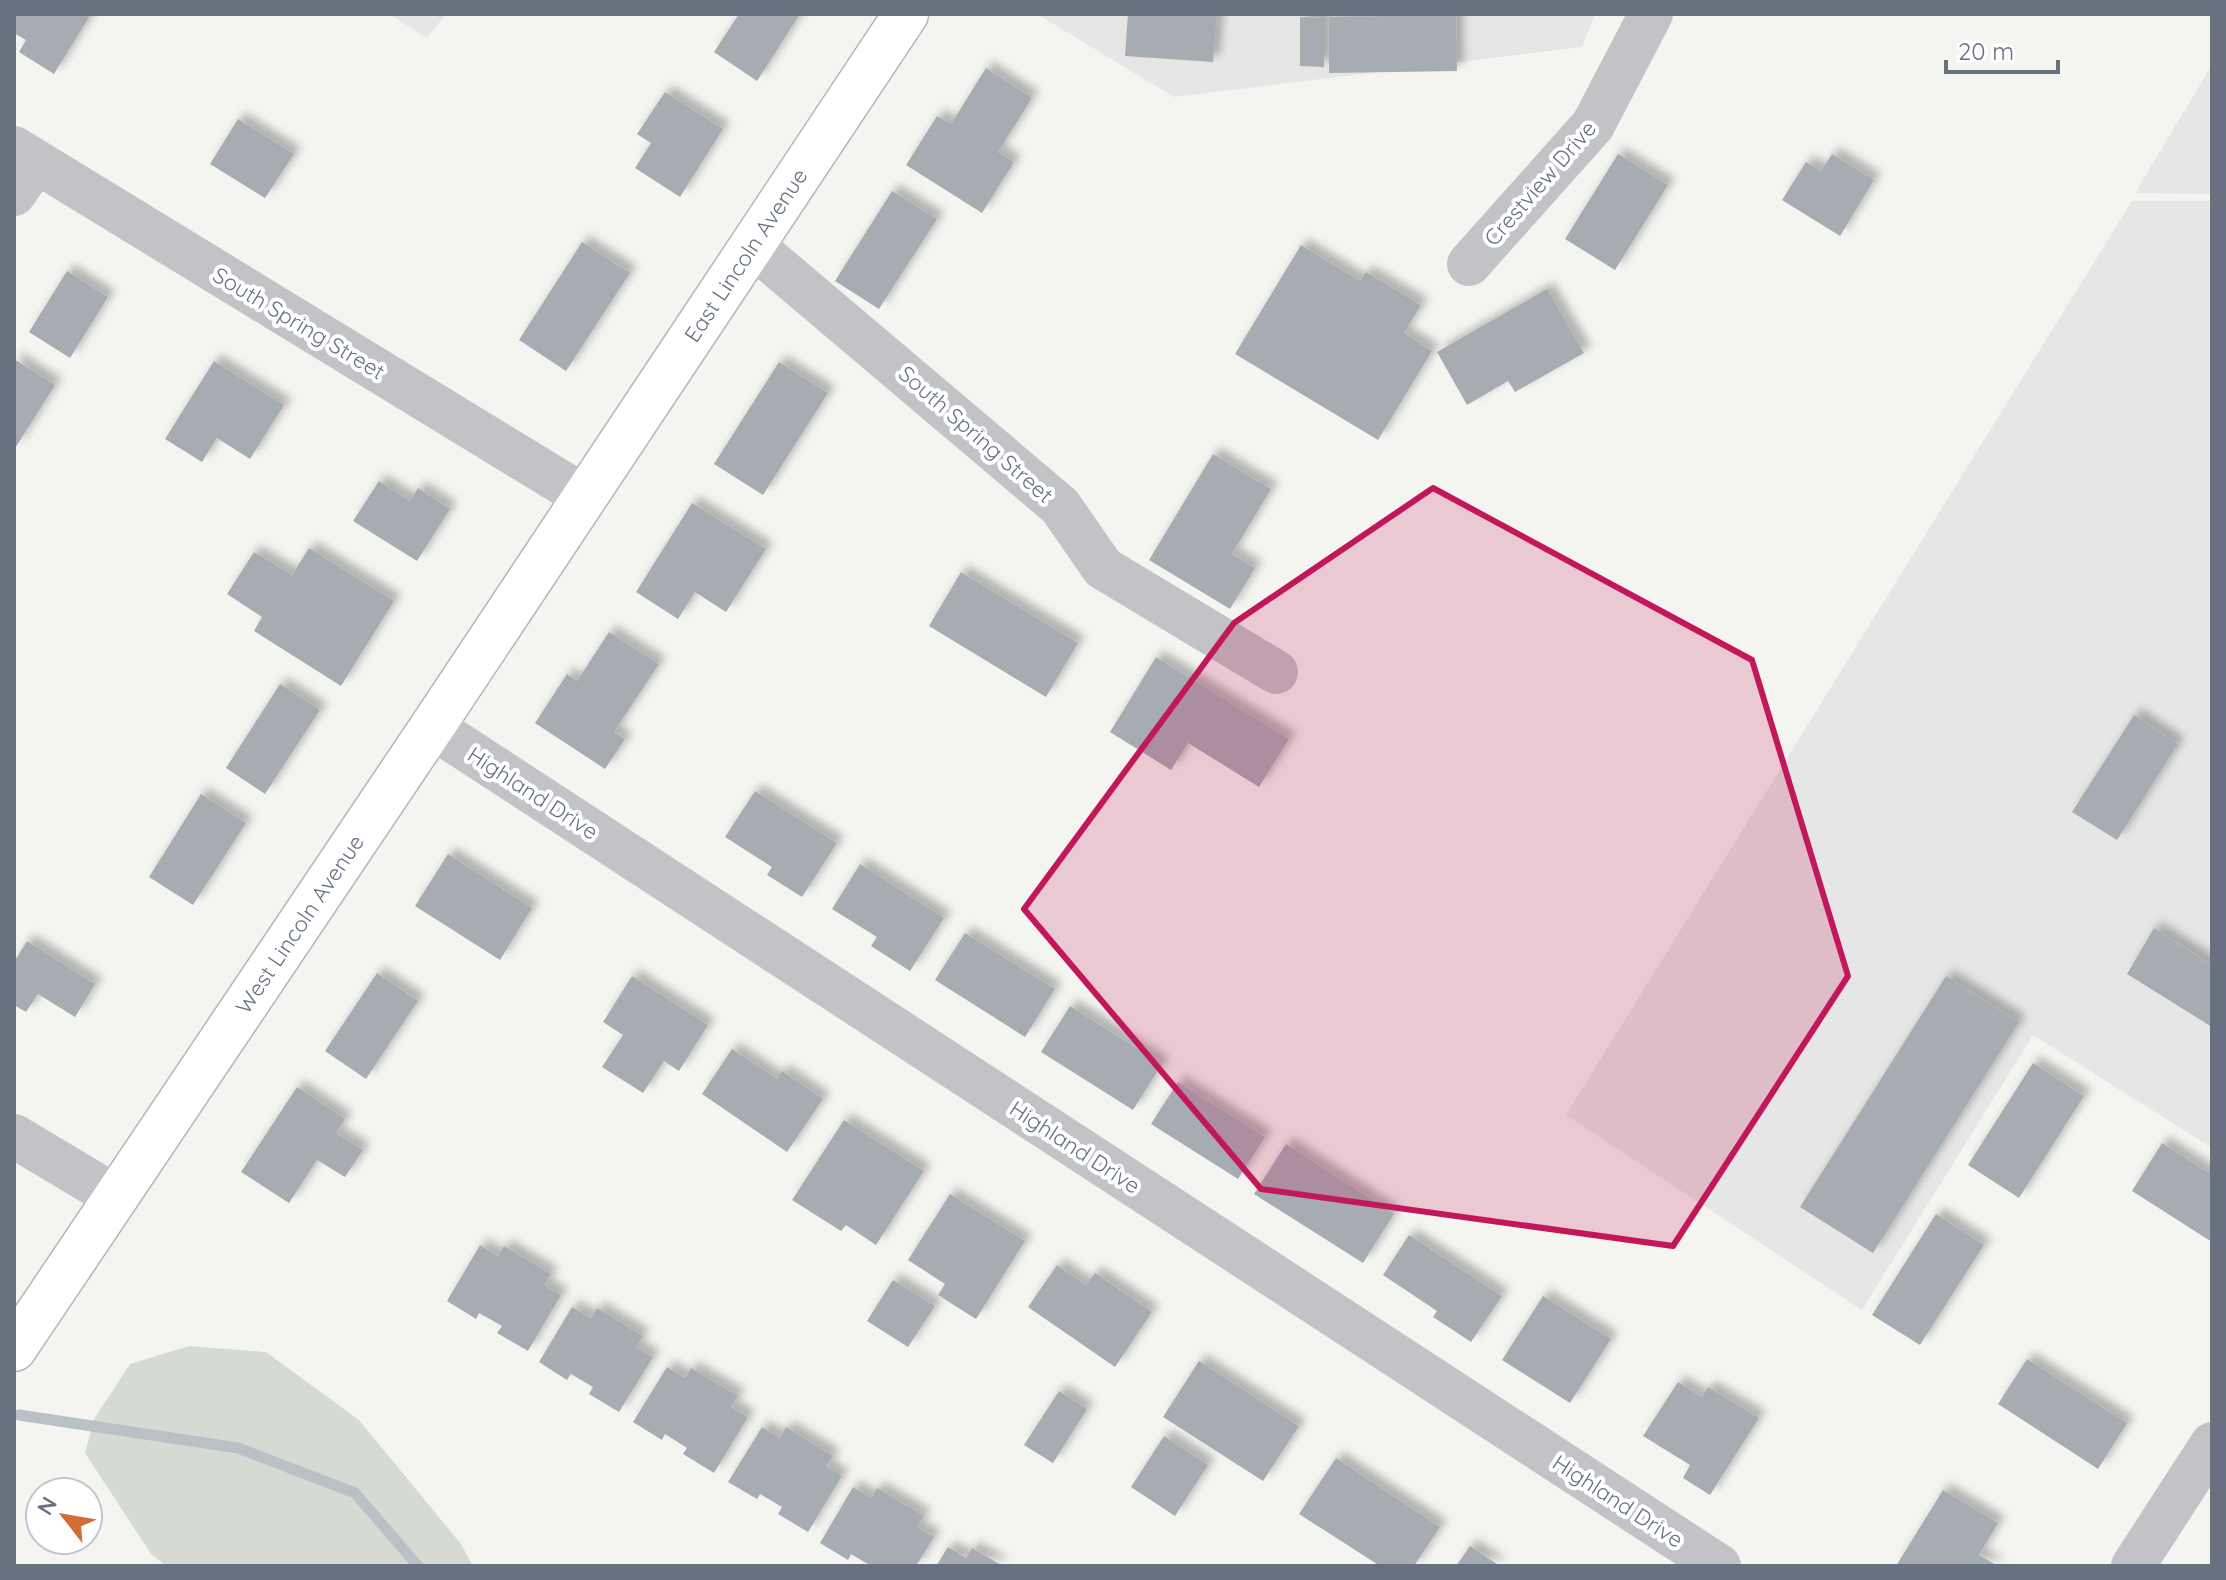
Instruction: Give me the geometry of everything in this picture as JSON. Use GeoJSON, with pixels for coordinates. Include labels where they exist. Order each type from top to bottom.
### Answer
{"type":"FeatureCollection","features":[{"type":"Feature","properties":{"kind":"main road","name":"East Lincoln Avenue"},"geometry":{"type":"LineString","coordinates":[[585,497],[906,14]]}},
{"type":"Feature","properties":{"kind":"main road","name":"West Lincoln Avenue"},"geometry":{"type":"LineString","coordinates":[[14,1349],[585,497]]}},
{"type":"Feature","properties":{"kind":"street","name":"Crestview Drive"},"geometry":{"type":"LineString","coordinates":[[1469,264],[1593,125],[1651,14]]}},
{"type":"Feature","properties":{"kind":"street","name":"South Spring Street"},"geometry":{"type":"LineString","coordinates":[[21,168],[585,497]]}},
{"type":"Feature","properties":{"kind":"street","name":"South Spring Street"},"geometry":{"type":"LineString","coordinates":[[753,246],[1060,506],[1103,568],[1276,672]]}},
{"type":"Feature","properties":{"kind":"street","name":"Highland Drive"},"geometry":{"type":"LineString","coordinates":[[432,727],[1719,1566]]}},
{"type":"Feature","properties":{"kind":"street"},"geometry":{"type":"LineString","coordinates":[[14,1136],[116,1197]]}},
{"type":"Feature","properties":{"kind":"street"},"geometry":{"type":"LineString","coordinates":[[2133,1566],[2212,1444]]}},
{"type":"Feature","properties":{"kind":"highlighted area"},"geometry":{"type":"Polygon","coordinates":[[[1433,488],[1752,660],[1848,976],[1673,1246],[1261,1189],[1024,909],[1234,623],[1433,488]]]}},
{"type":"Feature","properties":{"kind":"shaded area"},"geometry":{"type":"Polygon","coordinates":[[[389,14],[446,14],[427,38],[389,14]]]}},
{"type":"Feature","properties":{"kind":"shaded area"},"geometry":{"type":"Polygon","coordinates":[[[1037,14],[1595,14],[1582,47],[1174,97],[1037,14]]]}},
{"type":"Feature","properties":{"kind":"shaded area"},"geometry":{"type":"Polygon","coordinates":[[[2212,65],[2212,194],[2135,193],[2212,65]]]}},
{"type":"Feature","properties":{"kind":"shaded area"},"geometry":{"type":"Polygon","coordinates":[[[2132,201],[2212,201],[2212,1148],[2033,1035],[1862,1310],[1566,1115],[2132,201]]]}},
{"type":"Feature","properties":{"kind":"shaded area"},"geometry":{"type":"Polygon","coordinates":[[[189,1346],[266,1352],[359,1420],[461,1544],[473,1566],[166,1566],[151,1554],[104,1482],[104,1476],[100,1476],[85,1453],[94,1419],[130,1364],[189,1346]]]}},
{"type":"Feature","properties":{"kind":"building"},"geometry":{"type":"Polygon","coordinates":[[[14,14],[91,14],[54,74],[19,52],[26,40],[14,33],[14,14]]]}},
{"type":"Feature","properties":{"kind":"building"},"geometry":{"type":"Polygon","coordinates":[[[739,14],[800,14],[757,81],[714,52],[739,14]]]}},
{"type":"Feature","properties":{"kind":"building"},"geometry":{"type":"Polygon","coordinates":[[[1128,14],[1217,14],[1213,62],[1125,56],[1128,14]]]}},
{"type":"Feature","properties":{"kind":"building"},"geometry":{"type":"Polygon","coordinates":[[[1456,15],[1457,71],[1329,73],[1329,17],[1456,15]]]}},
{"type":"Feature","properties":{"kind":"building"},"geometry":{"type":"Polygon","coordinates":[[[1300,17],[1324,18],[1324,67],[1300,66],[1300,17]]]}},
{"type":"Feature","properties":{"kind":"building"},"geometry":{"type":"Polygon","coordinates":[[[986,68],[1032,98],[998,152],[1014,162],[982,213],[906,165],[937,116],[951,124],[986,68]]]}},
{"type":"Feature","properties":{"kind":"building"},"geometry":{"type":"Polygon","coordinates":[[[665,92],[723,129],[680,197],[635,168],[651,143],[637,134],[665,92]]]}},
{"type":"Feature","properties":{"kind":"building"},"geometry":{"type":"Polygon","coordinates":[[[238,119],[294,154],[265,198],[210,164],[238,119]]]}},
{"type":"Feature","properties":{"kind":"building"},"geometry":{"type":"Polygon","coordinates":[[[1618,154],[1668,185],[1615,270],[1565,239],[1618,154]]]}},
{"type":"Feature","properties":{"kind":"building"},"geometry":{"type":"Polygon","coordinates":[[[1832,154],[1874,180],[1840,236],[1782,200],[1806,162],[1821,171],[1832,154]]]}},
{"type":"Feature","properties":{"kind":"building"},"geometry":{"type":"Polygon","coordinates":[[[892,191],[937,219],[879,309],[835,281],[892,191]]]}},
{"type":"Feature","properties":{"kind":"building"},"geometry":{"type":"Polygon","coordinates":[[[582,242],[630,273],[566,371],[519,340],[582,242]]]}},
{"type":"Feature","properties":{"kind":"building"},"geometry":{"type":"Polygon","coordinates":[[[1301,245],[1360,281],[1366,272],[1421,305],[1404,333],[1432,351],[1378,440],[1235,354],[1301,245]]]}},
{"type":"Feature","properties":{"kind":"building"},"geometry":{"type":"Polygon","coordinates":[[[67,271],[108,297],[70,358],[29,332],[67,271]]]}},
{"type":"Feature","properties":{"kind":"building"},"geometry":{"type":"Polygon","coordinates":[[[1547,289],[1584,353],[1515,392],[1508,381],[1467,405],[1437,352],[1547,289]]]}},
{"type":"Feature","properties":{"kind":"building"},"geometry":{"type":"Polygon","coordinates":[[[14,359],[55,385],[14,450],[14,359]]]}},
{"type":"Feature","properties":{"kind":"building"},"geometry":{"type":"Polygon","coordinates":[[[214,361],[284,405],[250,459],[217,438],[202,462],[165,439],[214,361]]]}},
{"type":"Feature","properties":{"kind":"building"},"geometry":{"type":"Polygon","coordinates":[[[779,362],[828,393],[763,495],[714,464],[779,362]]]}},
{"type":"Feature","properties":{"kind":"building"},"geometry":{"type":"Polygon","coordinates":[[[1213,454],[1271,489],[1232,554],[1255,568],[1230,609],[1149,560],[1213,454]]]}},
{"type":"Feature","properties":{"kind":"building"},"geometry":{"type":"Polygon","coordinates":[[[379,481],[410,501],[418,488],[450,509],[417,561],[353,521],[379,481]]]}},
{"type":"Feature","properties":{"kind":"building"},"geometry":{"type":"Polygon","coordinates":[[[692,503],[766,549],[726,612],[695,592],[678,619],[636,592],[692,503]]]}},
{"type":"Feature","properties":{"kind":"building"},"geometry":{"type":"Polygon","coordinates":[[[309,548],[394,601],[341,686],[254,631],[262,617],[227,594],[254,552],[292,575],[309,548]]]}},
{"type":"Feature","properties":{"kind":"building"},"geometry":{"type":"Polygon","coordinates":[[[961,572],[1078,643],[1046,697],[929,626],[961,572]]]}},
{"type":"Feature","properties":{"kind":"building"},"geometry":{"type":"Polygon","coordinates":[[[609,632],[659,664],[614,732],[625,739],[605,769],[535,723],[567,674],[577,681],[609,632]]]}},
{"type":"Feature","properties":{"kind":"building"},"geometry":{"type":"Polygon","coordinates":[[[1156,657],[1289,739],[1259,787],[1188,743],[1171,770],[1110,732],[1156,657]]]}},
{"type":"Feature","properties":{"kind":"building"},"geometry":{"type":"Polygon","coordinates":[[[280,684],[320,710],[265,794],[226,768],[280,684]]]}},
{"type":"Feature","properties":{"kind":"building"},"geometry":{"type":"Polygon","coordinates":[[[2134,715],[2178,744],[2117,840],[2072,812],[2134,715]]]}},
{"type":"Feature","properties":{"kind":"building"},"geometry":{"type":"Polygon","coordinates":[[[755,791],[837,843],[802,897],[767,875],[772,867],[725,837],[755,791]]]}},
{"type":"Feature","properties":{"kind":"building"},"geometry":{"type":"Polygon","coordinates":[[[201,794],[246,823],[193,905],[149,877],[201,794]]]}},
{"type":"Feature","properties":{"kind":"building"},"geometry":{"type":"Polygon","coordinates":[[[448,854],[532,908],[500,960],[415,906],[448,854]]]}},
{"type":"Feature","properties":{"kind":"building"},"geometry":{"type":"Polygon","coordinates":[[[860,864],[944,918],[910,971],[871,946],[877,937],[832,909],[860,864]]]}},
{"type":"Feature","properties":{"kind":"building"},"geometry":{"type":"Polygon","coordinates":[[[2154,928],[2212,965],[2212,1027],[2127,974],[2154,928]]]}},
{"type":"Feature","properties":{"kind":"building"},"geometry":{"type":"Polygon","coordinates":[[[965,933],[1055,989],[1025,1037],[935,980],[965,933]]]}},
{"type":"Feature","properties":{"kind":"building"},"geometry":{"type":"Polygon","coordinates":[[[27,941],[95,984],[75,1017],[38,994],[26,1012],[14,1005],[14,962],[27,941]]]}},
{"type":"Feature","properties":{"kind":"building"},"geometry":{"type":"Polygon","coordinates":[[[377,973],[418,1001],[366,1079],[325,1051],[377,973]]]}},
{"type":"Feature","properties":{"kind":"building"},"geometry":{"type":"Polygon","coordinates":[[[632,976],[708,1025],[679,1071],[664,1061],[643,1093],[602,1067],[623,1035],[603,1022],[632,976]]]}},
{"type":"Feature","properties":{"kind":"building"},"geometry":{"type":"Polygon","coordinates":[[[1946,976],[2019,1022],[1873,1253],[1800,1207],[1946,976]]]}},
{"type":"Feature","properties":{"kind":"building"},"geometry":{"type":"Polygon","coordinates":[[[1070,1006],[1162,1064],[1133,1110],[1041,1052],[1070,1006]]]}},
{"type":"Feature","properties":{"kind":"building"},"geometry":{"type":"Polygon","coordinates":[[[732,1049],[777,1079],[782,1071],[823,1099],[787,1152],[702,1094],[732,1049]]]}},
{"type":"Feature","properties":{"kind":"building"},"geometry":{"type":"Polygon","coordinates":[[[2033,1063],[2084,1096],[2019,1198],[1968,1165],[2033,1063]]]}},
{"type":"Feature","properties":{"kind":"building"},"geometry":{"type":"Polygon","coordinates":[[[1178,1082],[1265,1137],[1238,1179],[1151,1124],[1178,1082]]]}},
{"type":"Feature","properties":{"kind":"building"},"geometry":{"type":"Polygon","coordinates":[[[297,1087],[345,1119],[336,1133],[363,1150],[345,1177],[317,1160],[289,1203],[241,1172],[297,1087]]]}},
{"type":"Feature","properties":{"kind":"building"},"geometry":{"type":"Polygon","coordinates":[[[844,1120],[924,1171],[876,1245],[846,1225],[841,1231],[792,1200],[844,1120]]]}},
{"type":"Feature","properties":{"kind":"building"},"geometry":{"type":"Polygon","coordinates":[[[2162,1143],[2212,1175],[2212,1242],[2132,1191],[2162,1143]]]}},
{"type":"Feature","properties":{"kind":"building"},"geometry":{"type":"Polygon","coordinates":[[[1286,1144],[1394,1214],[1363,1263],[1254,1194],[1286,1144]]]}},
{"type":"Feature","properties":{"kind":"building"},"geometry":{"type":"Polygon","coordinates":[[[950,1194],[1025,1241],[976,1319],[938,1295],[945,1284],[908,1260],[950,1194]]]}},
{"type":"Feature","properties":{"kind":"building"},"geometry":{"type":"Polygon","coordinates":[[[1936,1214],[1984,1245],[1920,1345],[1872,1315],[1936,1214]]]}},
{"type":"Feature","properties":{"kind":"building"},"geometry":{"type":"Polygon","coordinates":[[[1409,1235],[1502,1296],[1471,1342],[1433,1317],[1437,1311],[1383,1275],[1409,1235]]]}},
{"type":"Feature","properties":{"kind":"building"},"geometry":{"type":"Polygon","coordinates":[[[480,1245],[498,1256],[504,1246],[551,1274],[544,1285],[561,1295],[528,1351],[497,1333],[502,1326],[479,1313],[476,1319],[447,1301],[480,1245]]]}},
{"type":"Feature","properties":{"kind":"building"},"geometry":{"type":"Polygon","coordinates":[[[1057,1265],[1086,1285],[1095,1273],[1152,1312],[1115,1367],[1028,1307],[1057,1265]]]}},
{"type":"Feature","properties":{"kind":"building"},"geometry":{"type":"Polygon","coordinates":[[[893,1280],[935,1306],[908,1347],[867,1321],[893,1280]]]}},
{"type":"Feature","properties":{"kind":"building"},"geometry":{"type":"Polygon","coordinates":[[[1543,1296],[1611,1339],[1570,1403],[1502,1360],[1543,1296]]]}},
{"type":"Feature","properties":{"kind":"building"},"geometry":{"type":"Polygon","coordinates":[[[572,1307],[591,1318],[597,1308],[643,1336],[636,1347],[653,1357],[619,1412],[589,1394],[593,1387],[571,1374],[567,1380],[539,1362],[572,1307]]]}},
{"type":"Feature","properties":{"kind":"building"},"geometry":{"type":"Polygon","coordinates":[[[2027,1359],[2127,1423],[2098,1469],[1998,1404],[2027,1359]]]}},
{"type":"Feature","properties":{"kind":"building"},"geometry":{"type":"Polygon","coordinates":[[[1199,1361],[1299,1426],[1263,1481],[1163,1417],[1199,1361]]]}},
{"type":"Feature","properties":{"kind":"building"},"geometry":{"type":"Polygon","coordinates":[[[667,1367],[685,1378],[691,1368],[738,1396],[731,1407],[748,1417],[714,1473],[683,1454],[687,1448],[665,1434],[662,1440],[633,1422],[667,1367]]]}},
{"type":"Feature","properties":{"kind":"building"},"geometry":{"type":"Polygon","coordinates":[[[1678,1382],[1702,1397],[1708,1387],[1759,1418],[1710,1495],[1683,1478],[1690,1465],[1643,1436],[1678,1382]]]}},
{"type":"Feature","properties":{"kind":"building"},"geometry":{"type":"Polygon","coordinates":[[[1059,1391],[1087,1409],[1053,1463],[1024,1445],[1059,1391]]]}},
{"type":"Feature","properties":{"kind":"building"},"geometry":{"type":"Polygon","coordinates":[[[762,1427],[780,1438],[786,1427],[833,1456],[826,1466],[842,1476],[808,1532],[778,1514],[782,1507],[760,1494],[757,1499],[728,1482],[762,1427]]]}},
{"type":"Feature","properties":{"kind":"building"},"geometry":{"type":"Polygon","coordinates":[[[1164,1436],[1208,1465],[1175,1516],[1131,1487],[1164,1436]]]}},
{"type":"Feature","properties":{"kind":"building"},"geometry":{"type":"Polygon","coordinates":[[[1336,1458],[1440,1527],[1414,1566],[1380,1566],[1299,1514],[1336,1458]]]}},
{"type":"Feature","properties":{"kind":"building"},"geometry":{"type":"Polygon","coordinates":[[[853,1487],[871,1498],[877,1488],[924,1516],[917,1527],[934,1537],[916,1566],[871,1566],[851,1554],[848,1560],[820,1543],[853,1487]]]}},
{"type":"Feature","properties":{"kind":"building"},"geometry":{"type":"Polygon","coordinates":[[[1943,1490],[1998,1523],[1979,1555],[1998,1566],[1896,1566],[1943,1490]]]}},
{"type":"Feature","properties":{"kind":"building"},"geometry":{"type":"Polygon","coordinates":[[[1470,1546],[1500,1566],[1456,1566],[1470,1546]]]}},
{"type":"Feature","properties":{"kind":"building"},"geometry":{"type":"Polygon","coordinates":[[[948,1547],[966,1558],[972,1548],[1003,1566],[936,1566],[948,1547]]]}},
{"type":"Feature","properties":{"kind":"waterway"},"geometry":{"type":"LineString","coordinates":[[19,1415],[238,1448],[355,1493],[418,1566]]}}]}
